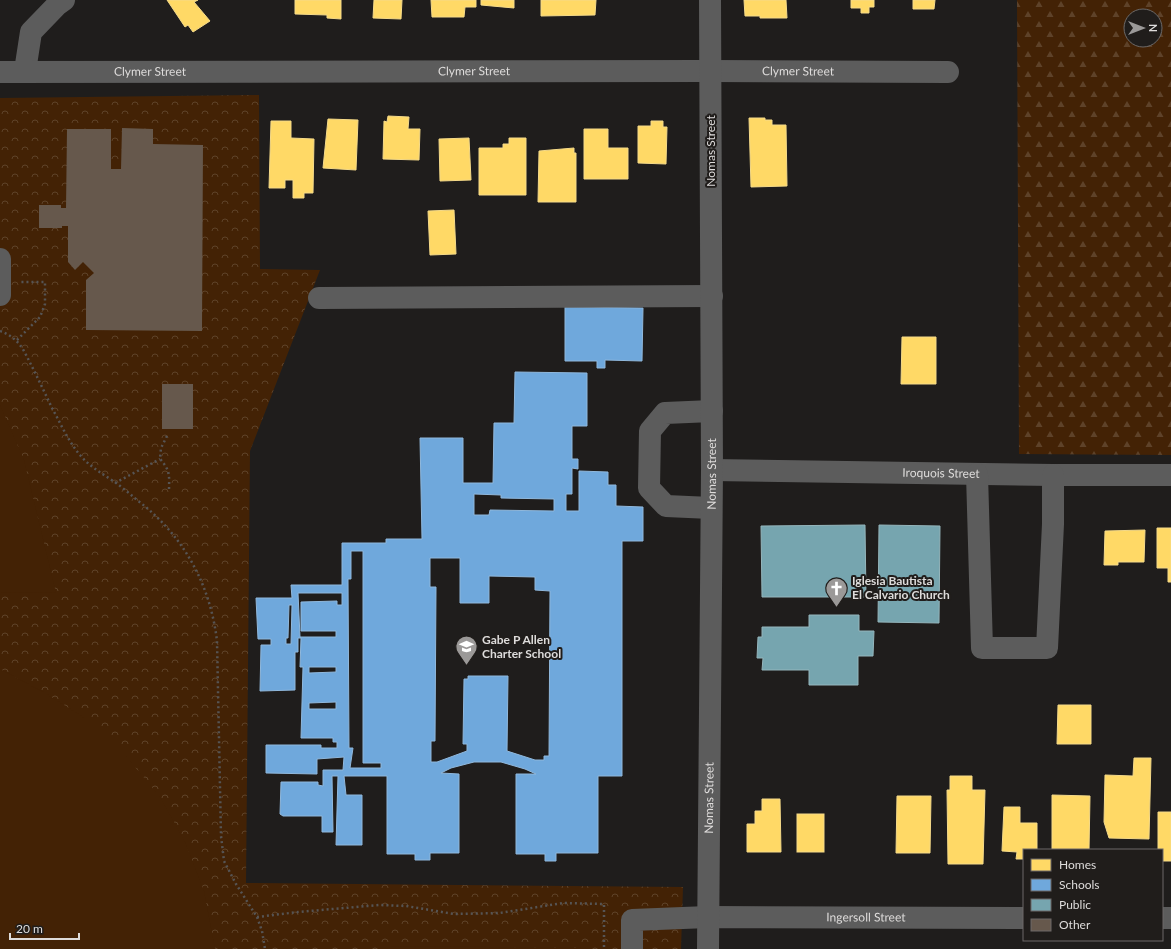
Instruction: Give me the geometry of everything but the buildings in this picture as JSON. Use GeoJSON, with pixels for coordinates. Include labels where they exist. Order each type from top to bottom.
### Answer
{"type":"FeatureCollection","features":[{"type":"Feature","properties":{"kind":"street"},"geometry":{"type":"LineString","coordinates":[[25,71],[30,32],[64,0]]}},
{"type":"Feature","properties":{"kind":"street","name":"Nomas Street"},"geometry":{"type":"LineString","coordinates":[[708,949],[712,470],[710,0]]}},
{"type":"Feature","properties":{"kind":"street","name":"Clymer Street"},"geometry":{"type":"LineString","coordinates":[[0,72],[948,72]]}},
{"type":"Feature","properties":{"kind":"street"},"geometry":{"type":"LineString","coordinates":[[0,259],[0,295]]}},
{"type":"Feature","properties":{"kind":"street"},"geometry":{"type":"LineString","coordinates":[[319,298],[712,296]]}},
{"type":"Feature","properties":{"kind":"street"},"geometry":{"type":"LineString","coordinates":[[711,508],[666,506],[649,488],[650,431],[654,426],[665,413],[712,411]]}},
{"type":"Feature","properties":{"kind":"street","name":"Iroquois Street"},"geometry":{"type":"LineString","coordinates":[[712,470],[1053,475],[1171,475]]}},
{"type":"Feature","properties":{"kind":"street"},"geometry":{"type":"LineString","coordinates":[[977,474],[982,648],[1047,648],[1053,475]]}},
{"type":"Feature","properties":{"kind":"street","name":"Ingersoll Street"},"geometry":{"type":"LineString","coordinates":[[632,949],[632,920],[708,917],[1023,918]]}},
{"type":"Feature","properties":{"kind":"path"},"geometry":{"type":"LineString","coordinates":[[17,340],[40,317],[45,304],[45,282]]}},
{"type":"Feature","properties":{"kind":"path"},"geometry":{"type":"LineString","coordinates":[[0,331],[5,332],[17,340],[67,436],[80,455],[102,474],[157,516],[176,537],[191,559],[212,612],[217,641],[222,849],[224,860],[257,917],[262,931],[264,949]]}},
{"type":"Feature","properties":{"kind":"path"},"geometry":{"type":"LineString","coordinates":[[167,436],[161,448],[160,458],[167,466],[169,476],[169,492]]}},
{"type":"Feature","properties":{"kind":"path"},"geometry":{"type":"LineString","coordinates":[[115,483],[160,458]]}},
{"type":"Feature","properties":{"kind":"path"},"geometry":{"type":"LineString","coordinates":[[257,917],[298,912],[379,906],[406,906],[454,914],[500,913],[563,903],[604,904],[604,949]]}},
{"type":"Feature","properties":{"kind":"green space"},"geometry":{"type":"Polygon","coordinates":[[[1017,0],[1171,0],[1171,455],[1019,454],[1017,0]]]}},
{"type":"Feature","properties":{"kind":"green space"},"geometry":{"type":"Polygon","coordinates":[[[259,95],[260,269],[320,270],[250,451],[246,883],[683,887],[681,949],[0,949],[0,98],[259,95]]]}},
{"type":"Feature","properties":{"kind":"green space"},"geometry":{"type":"Polygon","coordinates":[[[0,405],[24,460],[56,593],[0,592],[0,405]]]}},
{"type":"Feature","properties":{"kind":"green space"},"geometry":{"type":"Polygon","coordinates":[[[0,669],[45,693],[86,719],[126,756],[160,797],[185,842],[204,891],[215,949],[0,949],[0,669]]]}},
{"type":"Feature","properties":{"kind":"green space"},"geometry":{"type":"Polygon","coordinates":[[[391,946],[584,948],[584,949],[391,949],[391,946]]]}},
{"type":"Feature","properties":{"kind":"place","name":"Iglesia Bautista El Calvario Church"},"geometry":{"type":"Point","coordinates":[836,608]}},
{"type":"Feature","properties":{"kind":"place","name":"Gabe P Allen Charter School"},"geometry":{"type":"Point","coordinates":[466,666]}}]}
